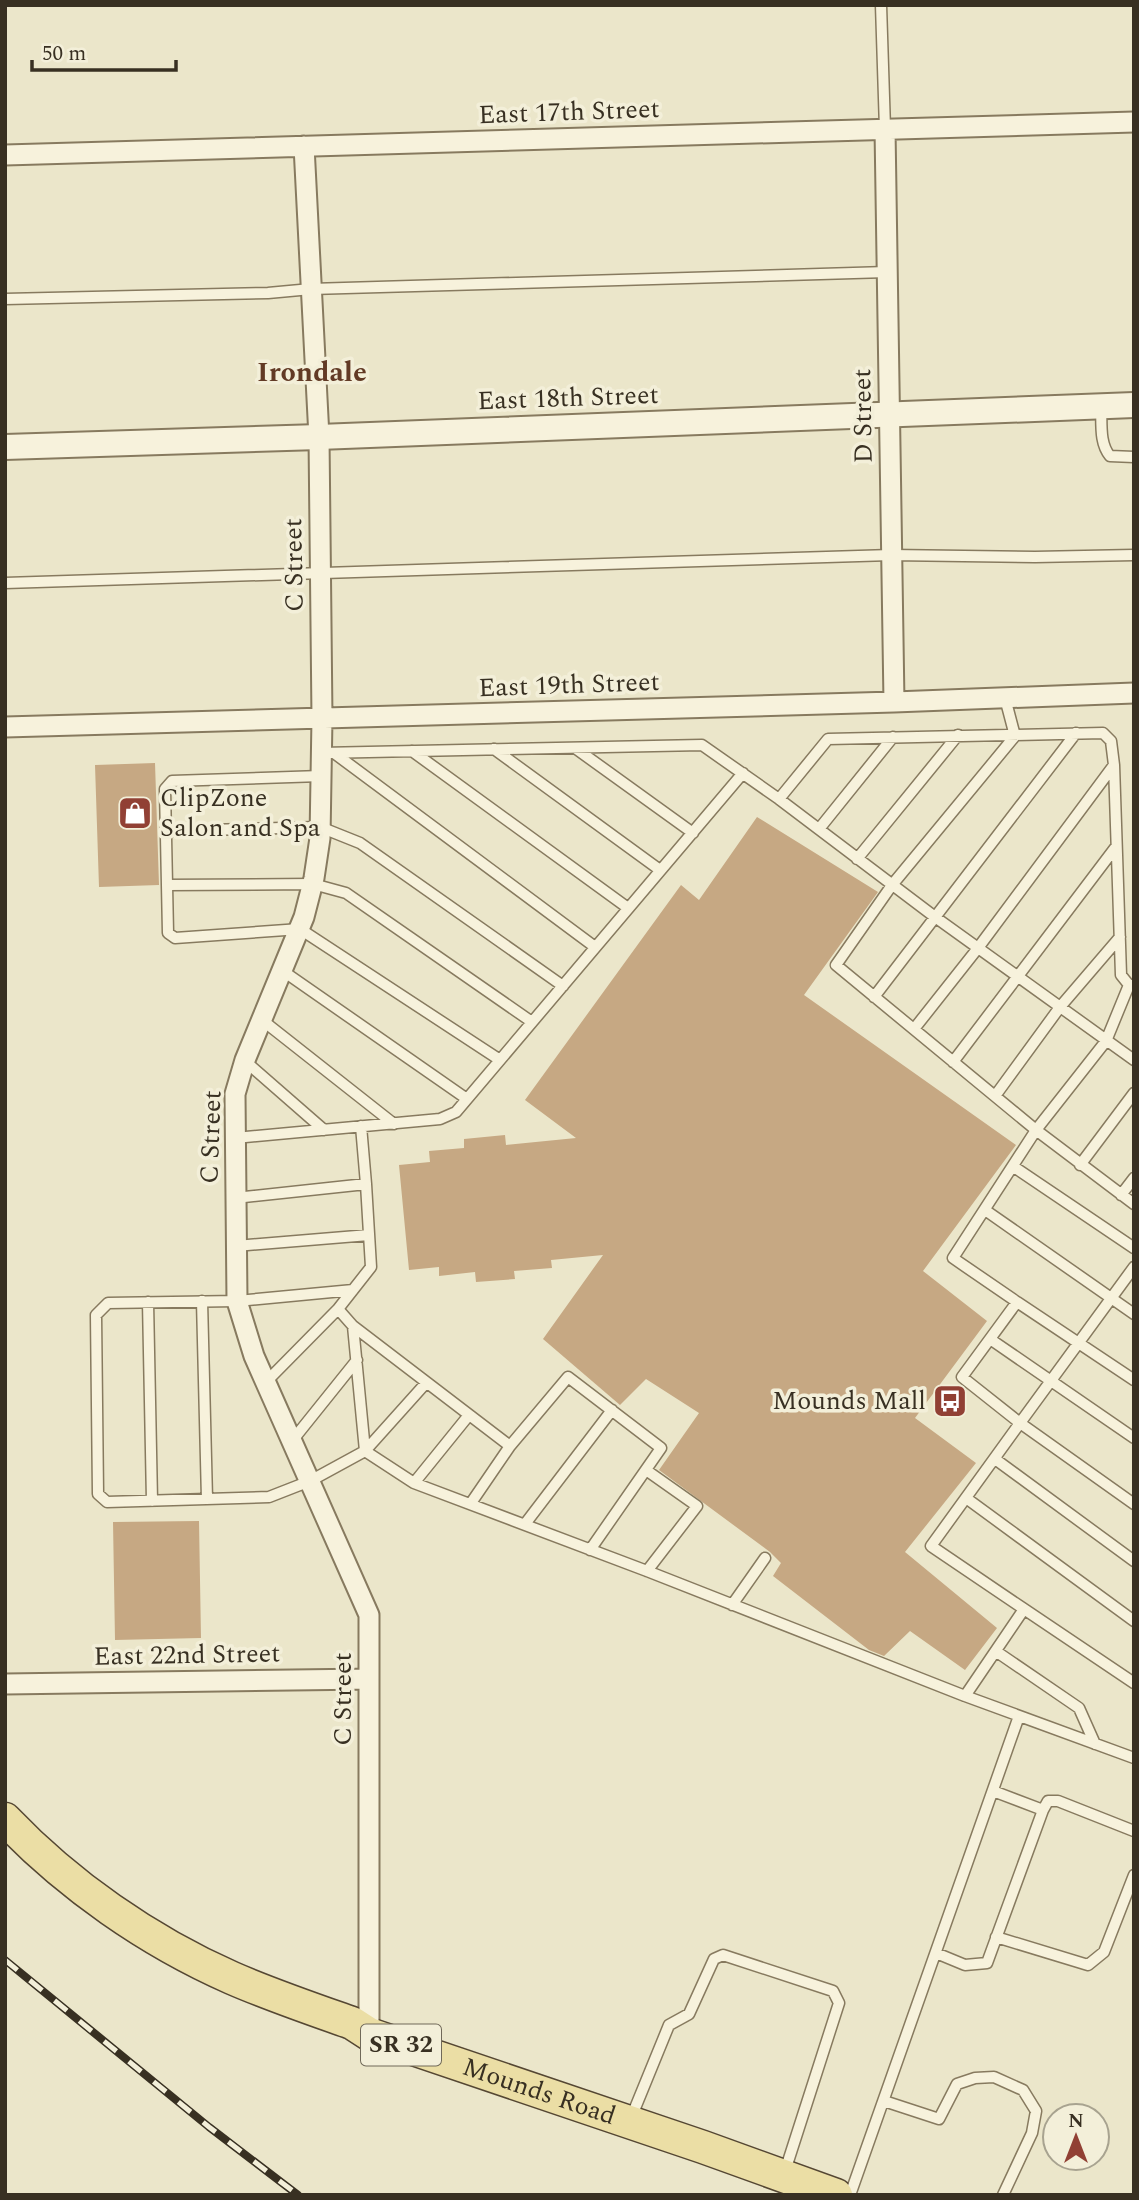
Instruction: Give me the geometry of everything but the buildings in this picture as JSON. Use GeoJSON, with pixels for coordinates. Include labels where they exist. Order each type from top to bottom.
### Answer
{"type":"FeatureCollection","features":[{"type":"Feature","properties":{"kind":"main road","name":"Mounds Road"},"geometry":{"type":"LineString","coordinates":[[5,1819],[30,1845],[128,1921],[167,1945],[230,1977],[352,2023],[369,2034],[836,2195]]}},
{"type":"Feature","properties":{"kind":"street","name":"East 17th Street"},"geometry":{"type":"LineString","coordinates":[[5,155],[1134,122]]}},
{"type":"Feature","properties":{"kind":"street","name":"D Street"},"geometry":{"type":"LineString","coordinates":[[885,129],[894,702]]}},
{"type":"Feature","properties":{"kind":"street","name":"C Street"},"geometry":{"type":"LineString","coordinates":[[304,146],[319,437],[322,718],[328,753],[321,776],[320,827],[313,884],[300,929],[245,1060],[235,1094],[235,1246],[237,1301],[254,1356],[369,1615],[369,2034]]}},
{"type":"Feature","properties":{"kind":"street","name":"East 18th Street"},"geometry":{"type":"LineString","coordinates":[[5,447],[1134,405]]}},
{"type":"Feature","properties":{"kind":"street","name":"East 19th Street"},"geometry":{"type":"LineString","coordinates":[[5,727],[1134,693]]}},
{"type":"Feature","properties":{"kind":"street","name":"East 22nd Street"},"geometry":{"type":"LineString","coordinates":[[5,1684],[369,1679]]}},
{"type":"Feature","properties":{"kind":"lane"},"geometry":{"type":"LineString","coordinates":[[881,5],[885,129]]}},
{"type":"Feature","properties":{"kind":"lane"},"geometry":{"type":"LineString","coordinates":[[5,299],[887,272]]}},
{"type":"Feature","properties":{"kind":"lane"},"geometry":{"type":"LineString","coordinates":[[1101,406],[1102,441],[1105,451],[1110,456],[1134,457]]}},
{"type":"Feature","properties":{"kind":"lane"},"geometry":{"type":"LineString","coordinates":[[5,583],[891,555],[1134,555]]}},
{"type":"Feature","properties":{"kind":"lane"},"geometry":{"type":"LineString","coordinates":[[1005,698],[1015,736]]}},
{"type":"Feature","properties":{"kind":"lane"},"geometry":{"type":"LineString","coordinates":[[874,997],[1076,733]]}},
{"type":"Feature","properties":{"kind":"lane"},"geometry":{"type":"LineString","coordinates":[[779,799],[828,739],[1103,733],[1111,741],[1121,975],[1132,985],[1106,1041],[1036,1130],[953,1258],[1134,1380]]}},
{"type":"Feature","properties":{"kind":"lane"},"geometry":{"type":"LineString","coordinates":[[858,859],[958,735]]}},
{"type":"Feature","properties":{"kind":"lane"},"geometry":{"type":"LineString","coordinates":[[1015,736],[892,885],[836,965],[1080,1166],[1134,1204]]}},
{"type":"Feature","properties":{"kind":"lane"},"geometry":{"type":"LineString","coordinates":[[819,829],[893,737]]}},
{"type":"Feature","properties":{"kind":"lane"},"geometry":{"type":"LineString","coordinates":[[328,753],[702,745],[1134,1060]]}},
{"type":"Feature","properties":{"kind":"lane"},"geometry":{"type":"LineString","coordinates":[[575,747],[693,833]]}},
{"type":"Feature","properties":{"kind":"lane"},"geometry":{"type":"LineString","coordinates":[[493,749],[660,870]]}},
{"type":"Feature","properties":{"kind":"lane"},"geometry":{"type":"LineString","coordinates":[[412,751],[628,908]]}},
{"type":"Feature","properties":{"kind":"lane"},"geometry":{"type":"LineString","coordinates":[[328,753],[596,947]]}},
{"type":"Feature","properties":{"kind":"lane"},"geometry":{"type":"LineString","coordinates":[[914,1029],[978,948],[1114,765]]}},
{"type":"Feature","properties":{"kind":"lane"},"geometry":{"type":"LineString","coordinates":[[235,1138],[440,1119],[456,1112],[743,773]]}},
{"type":"Feature","properties":{"kind":"lane"},"geometry":{"type":"LineString","coordinates":[[321,776],[172,781],[164,789],[168,933],[175,938],[300,929],[500,1060]]}},
{"type":"Feature","properties":{"kind":"lane"},"geometry":{"type":"LineString","coordinates":[[166,831],[320,827],[360,843],[563,986]]}},
{"type":"Feature","properties":{"kind":"lane"},"geometry":{"type":"LineString","coordinates":[[953,1062],[1115,848]]}},
{"type":"Feature","properties":{"kind":"lane"},"geometry":{"type":"LineString","coordinates":[[167,885],[313,884],[346,893],[532,1022]]}},
{"type":"Feature","properties":{"kind":"lane"},"geometry":{"type":"LineString","coordinates":[[995,1096],[1059,1007],[1119,937]]}},
{"type":"Feature","properties":{"kind":"lane"},"geometry":{"type":"LineString","coordinates":[[283,971],[467,1099]]}},
{"type":"Feature","properties":{"kind":"lane"},"geometry":{"type":"LineString","coordinates":[[262,1020],[394,1124]]}},
{"type":"Feature","properties":{"kind":"lane"},"geometry":{"type":"LineString","coordinates":[[245,1060],[324,1130]]}},
{"type":"Feature","properties":{"kind":"lane"},"geometry":{"type":"LineString","coordinates":[[1080,1166],[1134,1093]]}},
{"type":"Feature","properties":{"kind":"lane"},"geometry":{"type":"LineString","coordinates":[[266,1382],[338,1309],[370,1267],[361,1126]]}},
{"type":"Feature","properties":{"kind":"lane"},"geometry":{"type":"LineString","coordinates":[[1014,1167],[1134,1248]]}},
{"type":"Feature","properties":{"kind":"lane"},"geometry":{"type":"LineString","coordinates":[[1121,1195],[1134,1178]]}},
{"type":"Feature","properties":{"kind":"lane"},"geometry":{"type":"LineString","coordinates":[[235,1198],[366,1184]]}},
{"type":"Feature","properties":{"kind":"lane"},"geometry":{"type":"LineString","coordinates":[[985,1210],[1134,1314]]}},
{"type":"Feature","properties":{"kind":"lane"},"geometry":{"type":"LineString","coordinates":[[235,1246],[369,1235]]}},
{"type":"Feature","properties":{"kind":"lane"},"geometry":{"type":"LineString","coordinates":[[1134,1267],[931,1546],[1134,1683]]}},
{"type":"Feature","properties":{"kind":"lane"},"geometry":{"type":"LineString","coordinates":[[353,1290],[237,1301],[108,1303],[96,1315],[98,1494],[107,1502],[268,1497],[310,1481],[365,1451],[426,1383]]}},
{"type":"Feature","properties":{"kind":"lane"},"geometry":{"type":"LineString","coordinates":[[202,1301],[207,1499]]}},
{"type":"Feature","properties":{"kind":"lane"},"geometry":{"type":"LineString","coordinates":[[148,1303],[152,1501]]}},
{"type":"Feature","properties":{"kind":"lane"},"geometry":{"type":"LineString","coordinates":[[1017,1303],[962,1377],[1020,1423],[1134,1504]]}},
{"type":"Feature","properties":{"kind":"lane"},"geometry":{"type":"LineString","coordinates":[[338,1309],[353,1326],[510,1447]]}},
{"type":"Feature","properties":{"kind":"lane"},"geometry":{"type":"LineString","coordinates":[[353,1326],[365,1451]]}},
{"type":"Feature","properties":{"kind":"lane"},"geometry":{"type":"LineString","coordinates":[[990,1339],[1134,1438]]}},
{"type":"Feature","properties":{"kind":"lane"},"geometry":{"type":"LineString","coordinates":[[292,1441],[357,1360]]}},
{"type":"Feature","properties":{"kind":"lane"},"geometry":{"type":"LineString","coordinates":[[471,1503],[510,1447],[568,1377],[661,1448],[590,1550]]}},
{"type":"Feature","properties":{"kind":"lane"},"geometry":{"type":"LineString","coordinates":[[525,1524],[612,1410]]}},
{"type":"Feature","properties":{"kind":"lane"},"geometry":{"type":"LineString","coordinates":[[414,1483],[469,1415]]}},
{"type":"Feature","properties":{"kind":"lane"},"geometry":{"type":"LineString","coordinates":[[365,1451],[414,1483],[965,1696],[1134,1758]]}},
{"type":"Feature","properties":{"kind":"lane"},"geometry":{"type":"LineString","coordinates":[[995,1459],[1134,1561]]}},
{"type":"Feature","properties":{"kind":"lane"},"geometry":{"type":"LineString","coordinates":[[646,1470],[697,1506],[647,1571]]}},
{"type":"Feature","properties":{"kind":"lane"},"geometry":{"type":"LineString","coordinates":[[966,1498],[1134,1621]]}},
{"type":"Feature","properties":{"kind":"lane"},"geometry":{"type":"LineString","coordinates":[[732,1605],[765,1558]]}},
{"type":"Feature","properties":{"kind":"lane"},"geometry":{"type":"LineString","coordinates":[[965,1696],[1024,1609]]}},
{"type":"Feature","properties":{"kind":"lane"},"geometry":{"type":"LineString","coordinates":[[997,1652],[1079,1708],[1095,1744]]}},
{"type":"Feature","properties":{"kind":"lane"},"geometry":{"type":"LineString","coordinates":[[850,2195],[1020,1716]]}},
{"type":"Feature","properties":{"kind":"lane"},"geometry":{"type":"LineString","coordinates":[[993,1791],[1043,1810]]}},
{"type":"Feature","properties":{"kind":"lane"},"geometry":{"type":"LineString","coordinates":[[936,1953],[965,1965],[987,1963],[1048,1801],[1058,1801],[1134,1831]]}},
{"type":"Feature","properties":{"kind":"lane"},"geometry":{"type":"LineString","coordinates":[[996,1937],[1088,1965],[1104,1952],[1134,1875]]}},
{"type":"Feature","properties":{"kind":"lane"},"geometry":{"type":"LineString","coordinates":[[630,2122],[669,2025],[689,2014],[714,1959],[723,1955],[833,1991],[839,2003],[783,2176]]}},
{"type":"Feature","properties":{"kind":"lane"},"geometry":{"type":"LineString","coordinates":[[884,2101],[939,2119],[957,2084],[975,2078],[994,2077],[1023,2090],[1036,2111],[1031,2133],[1003,2195]]}},
{"type":"Feature","properties":{"kind":"railway"},"geometry":{"type":"LineString","coordinates":[[5,1960],[209,2127],[298,2195]]}},
{"type":"Feature","properties":{"kind":"place","name":"ClipZone Salon and Spa"},"geometry":{"type":"Point","coordinates":[135,813]}},
{"type":"Feature","properties":{"kind":"place","name":"Mounds Mall"},"geometry":{"type":"Point","coordinates":[950,1401]}},
{"type":"Feature","properties":{"kind":"district","name":"Irondale"},"geometry":{"type":"Point","coordinates":[312,372]}}]}
